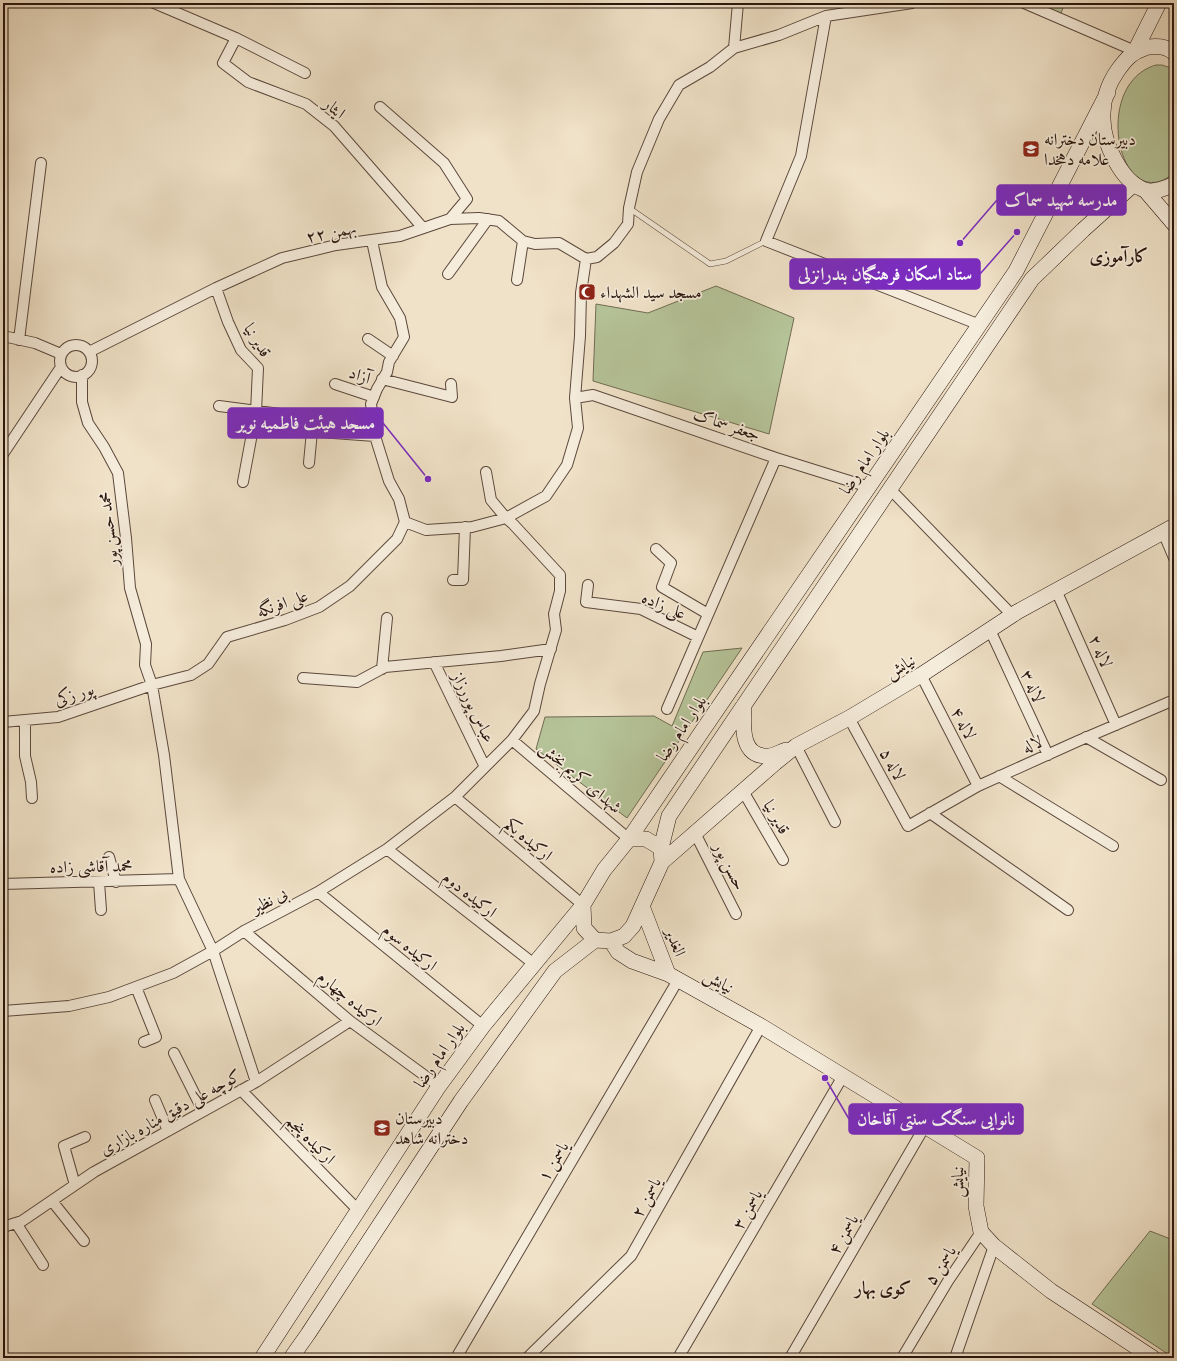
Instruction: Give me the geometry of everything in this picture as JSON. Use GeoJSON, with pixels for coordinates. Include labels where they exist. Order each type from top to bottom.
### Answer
{"type":"FeatureCollection","features":[{"type":"Feature","properties":{"kind":"main road"},"geometry":{"type":"LineString","coordinates":[[1159,3],[1135,51],[1122,64],[1113,78],[1104,105],[1103,119],[1104,132],[1114,160],[1174,224]]}},
{"type":"Feature","properties":{"kind":"main road"},"geometry":{"type":"LineString","coordinates":[[1135,51],[1153,46],[1171,50],[1174,53]]}},
{"type":"Feature","properties":{"kind":"main road","name":"بلوار امام رضا"},"geometry":{"type":"LineString","coordinates":[[268,1356],[358,1210],[439,1086],[483,1026],[583,905],[604,870],[629,839],[1016,271],[1108,92]]}},
{"type":"Feature","properties":{"kind":"main road"},"geometry":{"type":"LineString","coordinates":[[291,1358],[461,1101],[555,972],[595,940],[611,941],[624,936],[632,926],[642,906],[661,854],[669,816],[1032,279],[1083,230],[1140,187],[1155,190],[1174,184]]}},
{"type":"Feature","properties":{"kind":"main road","name":"نیایش"},"geometry":{"type":"LineString","coordinates":[[661,854],[695,833],[775,762],[796,746],[849,718],[921,675],[1012,615],[1168,529]]}},
{"type":"Feature","properties":{"kind":"main road"},"geometry":{"type":"LineString","coordinates":[[744,704],[743,723],[747,746],[756,754],[769,756],[796,746]]}},
{"type":"Feature","properties":{"kind":"main road"},"geometry":{"type":"LineString","coordinates":[[629,839],[646,838],[661,854]]}},
{"type":"Feature","properties":{"kind":"main road"},"geometry":{"type":"LineString","coordinates":[[583,905],[584,928],[595,940]]}},
{"type":"Feature","properties":{"kind":"main road","name":"الغدیر"},"geometry":{"type":"LineString","coordinates":[[642,906],[673,977]]}},
{"type":"Feature","properties":{"kind":"main road","name":"الغدیر"},"geometry":{"type":"LineString","coordinates":[[611,941],[618,952],[632,961],[673,977]]}},
{"type":"Feature","properties":{"kind":"main road","name":"نیایش"},"geometry":{"type":"LineString","coordinates":[[673,977],[761,1026],[977,1158],[976,1206],[981,1232]]}},
{"type":"Feature","properties":{"kind":"main road"},"geometry":{"type":"LineString","coordinates":[[981,1232],[994,1246],[1051,1291],[1153,1358]]}},
{"type":"Feature","properties":{"kind":"street"},"geometry":{"type":"LineString","coordinates":[[154,3],[236,38],[305,73]]}},
{"type":"Feature","properties":{"kind":"street"},"geometry":{"type":"LineString","coordinates":[[734,48],[738,3]]}},
{"type":"Feature","properties":{"kind":"street"},"geometry":{"type":"LineString","coordinates":[[517,280],[523,241],[534,244],[559,243],[586,259],[597,257],[614,243],[628,224],[629,208],[637,172],[659,119],[679,85],[710,67],[734,48],[779,35],[826,16],[912,3]]}},
{"type":"Feature","properties":{"kind":"street"},"geometry":{"type":"LineString","coordinates":[[1024,3],[1135,51]]}},
{"type":"Feature","properties":{"kind":"street"},"geometry":{"type":"LineString","coordinates":[[826,16],[800,156],[766,241],[980,325]]}},
{"type":"Feature","properties":{"kind":"street","name":"ایثار"},"geometry":{"type":"LineString","coordinates":[[236,38],[223,64],[248,82],[306,104],[334,126],[423,228]]}},
{"type":"Feature","properties":{"kind":"street"},"geometry":{"type":"LineString","coordinates":[[380,107],[444,163],[467,199],[450,218]]}},
{"type":"Feature","properties":{"kind":"street"},"geometry":{"type":"LineString","coordinates":[[19,340],[41,163]]}},
{"type":"Feature","properties":{"kind":"street","name":"۲۲ بهمن"},"geometry":{"type":"LineString","coordinates":[[89,352],[216,288],[282,258],[336,246],[400,236],[450,218],[479,218],[499,221],[523,241]]}},
{"type":"Feature","properties":{"kind":"street"},"geometry":{"type":"LineString","coordinates":[[448,274],[488,219]]}},
{"type":"Feature","properties":{"kind":"street"},"geometry":{"type":"LineString","coordinates":[[372,241],[382,287],[400,318],[404,337],[389,362],[387,372],[382,379],[371,404],[375,436],[388,481],[399,499],[405,522],[426,530],[472,527],[506,518],[546,496],[567,465],[578,428],[575,398],[580,336],[581,293],[586,259]]}},
{"type":"Feature","properties":{"kind":"street","name":"قدیر نیا"},"geometry":{"type":"LineString","coordinates":[[216,288],[228,322],[241,350],[258,368],[256,412],[243,482]]}},
{"type":"Feature","properties":{"kind":"street"},"geometry":{"type":"LineString","coordinates":[[3,336],[35,343],[62,354]]}},
{"type":"Feature","properties":{"kind":"street"},"geometry":{"type":"LineString","coordinates":[[368,339],[393,356]]}},
{"type":"Feature","properties":{"kind":"street"},"geometry":{"type":"LineString","coordinates":[[72,345],[82,346],[89,352],[91,356],[91,365],[89,370],[82,376],[77,377],[68,374],[61,367],[60,362],[62,354],[68,347],[72,345]]}},
{"type":"Feature","properties":{"kind":"street"},"geometry":{"type":"LineString","coordinates":[[3,454],[61,367]]}},
{"type":"Feature","properties":{"kind":"street","name":"محمد حسن پور"},"geometry":{"type":"LineString","coordinates":[[82,376],[82,402],[88,423],[104,447],[118,473],[126,538],[130,588],[146,644],[144,664],[152,685],[164,755],[179,879],[213,950],[256,1082]]}},
{"type":"Feature","properties":{"kind":"street"},"geometry":{"type":"LineString","coordinates":[[382,379],[452,397],[451,384]]}},
{"type":"Feature","properties":{"kind":"street","name":"آزاد"},"geometry":{"type":"LineString","coordinates":[[335,384],[374,397]]}},
{"type":"Feature","properties":{"kind":"street","name":"جعفر سماک"},"geometry":{"type":"LineString","coordinates":[[575,398],[593,395],[776,458],[869,487]]}},
{"type":"Feature","properties":{"kind":"street"},"geometry":{"type":"LineString","coordinates":[[219,406],[319,419],[319,432]]}},
{"type":"Feature","properties":{"kind":"street"},"geometry":{"type":"LineString","coordinates":[[309,463],[312,432],[375,436]]}},
{"type":"Feature","properties":{"kind":"street"},"geometry":{"type":"LineString","coordinates":[[667,709],[776,458]]}},
{"type":"Feature","properties":{"kind":"street"},"geometry":{"type":"LineString","coordinates":[[486,472],[491,500],[506,518]]}},
{"type":"Feature","properties":{"kind":"street"},"geometry":{"type":"LineString","coordinates":[[890,489],[1012,615]]}},
{"type":"Feature","properties":{"kind":"street","name":"بی نظیر"},"geometry":{"type":"LineString","coordinates":[[3,1011],[69,1006],[109,997],[173,973],[244,931],[318,892],[387,849],[455,797],[512,740],[534,711],[540,684],[556,630],[554,614],[560,591],[560,575],[506,518]]}},
{"type":"Feature","properties":{"kind":"street","name":"علی افرنگه"},"geometry":{"type":"LineString","coordinates":[[152,685],[191,675],[208,664],[227,637],[285,620],[319,608],[350,586],[397,539],[405,522]]}},
{"type":"Feature","properties":{"kind":"street"},"geometry":{"type":"LineString","coordinates":[[453,580],[463,580],[465,527]]}},
{"type":"Feature","properties":{"kind":"street"},"geometry":{"type":"LineString","coordinates":[[1168,529],[1174,558]]}},
{"type":"Feature","properties":{"kind":"street"},"geometry":{"type":"LineString","coordinates":[[656,549],[671,562],[662,586],[708,614]]}},
{"type":"Feature","properties":{"kind":"street","name":"علی زاده"},"geometry":{"type":"LineString","coordinates":[[588,585],[586,602],[641,609],[698,637]]}},
{"type":"Feature","properties":{"kind":"street","name":"لاله ۲"},"geometry":{"type":"LineString","coordinates":[[1056,590],[1116,725]]}},
{"type":"Feature","properties":{"kind":"street"},"geometry":{"type":"LineString","coordinates":[[382,669],[387,618]]}},
{"type":"Feature","properties":{"kind":"street","name":"لاله ۳"},"geometry":{"type":"LineString","coordinates":[[990,630],[1048,755]]}},
{"type":"Feature","properties":{"kind":"street"},"geometry":{"type":"LineString","coordinates":[[303,678],[357,682],[385,668],[501,656],[551,649]]}},
{"type":"Feature","properties":{"kind":"street","name":"عباس پوررزاز"},"geometry":{"type":"LineString","coordinates":[[434,662],[485,767]]}},
{"type":"Feature","properties":{"kind":"street","name":"لاله ۴"},"geometry":{"type":"LineString","coordinates":[[921,675],[978,786]]}},
{"type":"Feature","properties":{"kind":"street","name":"پور زکی"},"geometry":{"type":"LineString","coordinates":[[3,722],[58,717],[152,685]]}},
{"type":"Feature","properties":{"kind":"street","name":"لاله"},"geometry":{"type":"LineString","coordinates":[[908,826],[998,776],[1174,700]]}},
{"type":"Feature","properties":{"kind":"street","name":"لاله ۵"},"geometry":{"type":"LineString","coordinates":[[849,718],[908,826]]}},
{"type":"Feature","properties":{"kind":"street"},"geometry":{"type":"LineString","coordinates":[[25,721],[25,756],[31,782],[32,798]]}},
{"type":"Feature","properties":{"kind":"street"},"geometry":{"type":"LineString","coordinates":[[1086,737],[1161,780]]}},
{"type":"Feature","properties":{"kind":"street","name":"شهدای کریم بخش"},"geometry":{"type":"LineString","coordinates":[[512,740],[629,839]]}},
{"type":"Feature","properties":{"kind":"street"},"geometry":{"type":"LineString","coordinates":[[796,746],[835,822]]}},
{"type":"Feature","properties":{"kind":"street"},"geometry":{"type":"LineString","coordinates":[[998,776],[1113,846]]}},
{"type":"Feature","properties":{"kind":"street","name":"قدیر نیا"},"geometry":{"type":"LineString","coordinates":[[743,791],[783,860]]}},
{"type":"Feature","properties":{"kind":"street","name":"ارکیده یکم"},"geometry":{"type":"LineString","coordinates":[[455,797],[583,905]]}},
{"type":"Feature","properties":{"kind":"street"},"geometry":{"type":"LineString","coordinates":[[930,813],[1068,910]]}},
{"type":"Feature","properties":{"kind":"street","name":"حسن پور"},"geometry":{"type":"LineString","coordinates":[[695,833],[736,914]]}},
{"type":"Feature","properties":{"kind":"street","name":"ارکیده دوم"},"geometry":{"type":"LineString","coordinates":[[387,849],[534,964]]}},
{"type":"Feature","properties":{"kind":"street"},"geometry":{"type":"LineString","coordinates":[[109,857],[116,882]]}},
{"type":"Feature","properties":{"kind":"street","name":"محمد آقاشی زاده"},"geometry":{"type":"LineString","coordinates":[[3,884],[116,882],[179,879]]}},
{"type":"Feature","properties":{"kind":"street"},"geometry":{"type":"LineString","coordinates":[[99,882],[101,910]]}},
{"type":"Feature","properties":{"kind":"street","name":"ارکیده سوم"},"geometry":{"type":"LineString","coordinates":[[318,892],[483,1026]]}},
{"type":"Feature","properties":{"kind":"street","name":"ارکیده چهارم"},"geometry":{"type":"LineString","coordinates":[[244,931],[350,1021],[439,1086]]}},
{"type":"Feature","properties":{"kind":"street","name":"یاسمن ۱"},"geometry":{"type":"LineString","coordinates":[[456,1358],[673,977]]}},
{"type":"Feature","properties":{"kind":"street"},"geometry":{"type":"LineString","coordinates":[[136,987],[156,1037],[144,1042]]}},
{"type":"Feature","properties":{"kind":"street","name":"کوچه علی دقیق مناره بازاری"},"geometry":{"type":"LineString","coordinates":[[3,1227],[22,1221],[94,1172],[256,1082],[350,1021]]}},
{"type":"Feature","properties":{"kind":"street","name":"یاسمن ۲"},"geometry":{"type":"LineString","coordinates":[[527,1358],[631,1256],[761,1026]]}},
{"type":"Feature","properties":{"kind":"street"},"geometry":{"type":"LineString","coordinates":[[174,1054],[203,1111]]}},
{"type":"Feature","properties":{"kind":"street","name":"یاسمن ۳"},"geometry":{"type":"LineString","coordinates":[[678,1358],[843,1076]]}},
{"type":"Feature","properties":{"kind":"street","name":"ارکیده پنجم"},"geometry":{"type":"LineString","coordinates":[[241,1090],[358,1210]]}},
{"type":"Feature","properties":{"kind":"street"},"geometry":{"type":"LineString","coordinates":[[155,1100],[168,1131]]}},
{"type":"Feature","properties":{"kind":"street","name":"یاسمن ۴"},"geometry":{"type":"LineString","coordinates":[[790,1358],[925,1126]]}},
{"type":"Feature","properties":{"kind":"street"},"geometry":{"type":"LineString","coordinates":[[75,1185],[64,1146],[85,1137]]}},
{"type":"Feature","properties":{"kind":"street"},"geometry":{"type":"LineString","coordinates":[[52,1201],[84,1241]]}},
{"type":"Feature","properties":{"kind":"street"},"geometry":{"type":"LineString","coordinates":[[16,1223],[43,1265]]}},
{"type":"Feature","properties":{"kind":"street","name":"یاسمن ۵"},"geometry":{"type":"LineString","coordinates":[[902,1358],[948,1281],[981,1232]]}},
{"type":"Feature","properties":{"kind":"street"},"geometry":{"type":"LineString","coordinates":[[955,1358],[994,1246]]}},
{"type":"Feature","properties":{"kind":"lane"},"geometry":{"type":"LineString","coordinates":[[629,208],[710,264],[726,261],[766,241]]}},
{"type":"Feature","properties":{"kind":"green space"},"geometry":{"type":"Polygon","coordinates":[[[1032,3],[1065,3],[1061,13],[1032,3]]]}},
{"type":"Feature","properties":{"kind":"green space"},"geometry":{"type":"Polygon","coordinates":[[[1156,65],[1162,65],[1174,69],[1174,173],[1155,182],[1139,178],[1127,164],[1120,143],[1118,120],[1123,96],[1136,77],[1156,65]]]}},
{"type":"Feature","properties":{"kind":"green space"},"geometry":{"type":"Polygon","coordinates":[[[716,286],[794,318],[769,434],[593,381],[596,304],[648,313],[716,286]]]}},
{"type":"Feature","properties":{"kind":"green space"},"geometry":{"type":"Polygon","coordinates":[[[742,648],[627,818],[536,749],[545,717],[654,716],[672,726],[703,652],[742,648]]]}},
{"type":"Feature","properties":{"kind":"green space"},"geometry":{"type":"Polygon","coordinates":[[[1150,1231],[1174,1242],[1174,1358],[1092,1304],[1150,1231]]]}},
{"type":"Feature","properties":{"kind":"place","name":"دبیرستان دخترانه علامه دهخدا"},"geometry":{"type":"Point","coordinates":[1031,149]}},
{"type":"Feature","properties":{"kind":"place","name":"ستاد اسکان فرهنگیان بندرانزلی"},"geometry":{"type":"Point","coordinates":[1017,232]}},
{"type":"Feature","properties":{"kind":"place","name":"مدرسه شهید سماک"},"geometry":{"type":"Point","coordinates":[960,243]}},
{"type":"Feature","properties":{"kind":"place","name":"مسجد سید الشهداء"},"geometry":{"type":"Point","coordinates":[587,292]}},
{"type":"Feature","properties":{"kind":"place","name":"مسجد هیئت فاطمیه نویر"},"geometry":{"type":"Point","coordinates":[428,479]}},
{"type":"Feature","properties":{"kind":"place","name":"نانوایی سنگک سنتی آقاخان"},"geometry":{"type":"Point","coordinates":[825,1078]}},
{"type":"Feature","properties":{"kind":"place","name":"دبیرستان دخترانه شاهد"},"geometry":{"type":"Point","coordinates":[382,1128]}},
{"type":"Feature","properties":{"kind":"district","name":"کارآموزی"},"geometry":{"type":"Point","coordinates":[1119,256]}},
{"type":"Feature","properties":{"kind":"district","name":"کوی بهار"},"geometry":{"type":"Point","coordinates":[883,1288]}}]}
